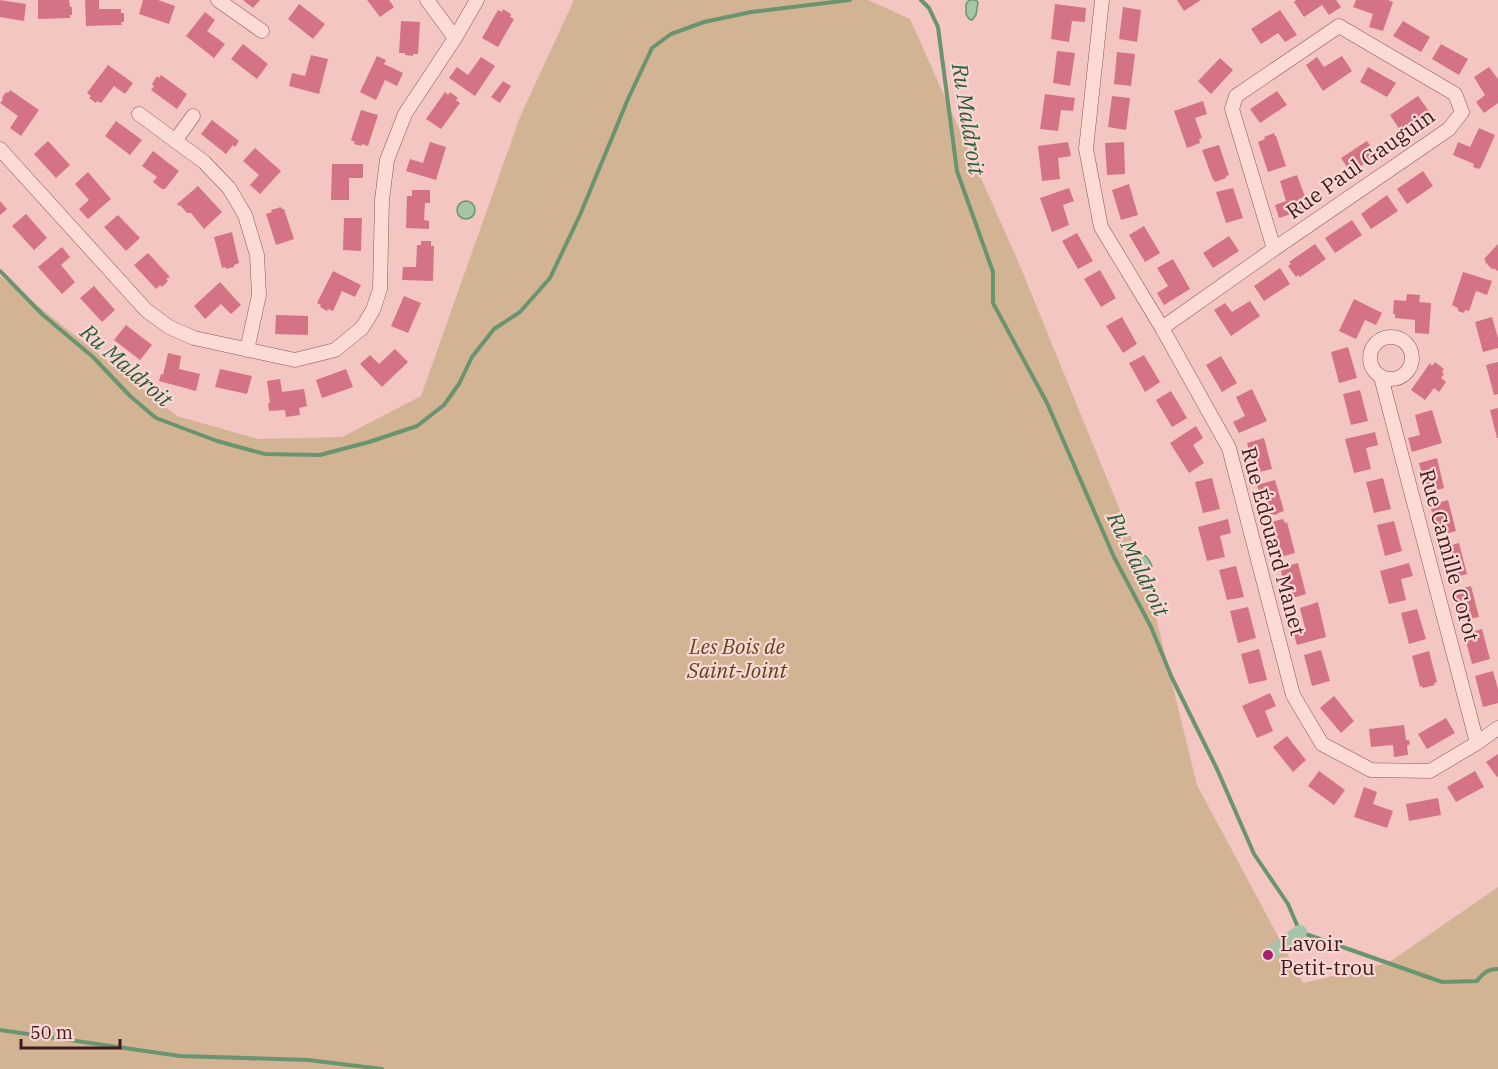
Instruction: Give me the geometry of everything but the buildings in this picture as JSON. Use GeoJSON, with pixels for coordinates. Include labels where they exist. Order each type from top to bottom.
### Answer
{"type":"FeatureCollection","features":[{"type":"Feature","properties":{"kind":"street"},"geometry":{"type":"LineString","coordinates":[[218,0],[262,31]]}},
{"type":"Feature","properties":{"kind":"street"},"geometry":{"type":"LineString","coordinates":[[427,0],[455,38]]}},
{"type":"Feature","properties":{"kind":"street"},"geometry":{"type":"LineString","coordinates":[[0,149],[146,310],[169,327],[194,338],[294,360],[335,350],[362,328],[373,310],[380,289],[382,200],[387,160],[405,114],[477,0]]}},
{"type":"Feature","properties":{"kind":"street","name":"Rue Édouard Manet"},"geometry":{"type":"LineString","coordinates":[[1102,0],[1086,149],[1101,227],[1162,328],[1229,448],[1293,695],[1323,744],[1371,770],[1430,771],[1498,728]]}},
{"type":"Feature","properties":{"kind":"street","name":"Rue Paul Gauguin"},"geometry":{"type":"LineString","coordinates":[[1162,328],[1449,129],[1462,112],[1455,94],[1339,26],[1236,96],[1232,109],[1274,249]]}},
{"type":"Feature","properties":{"kind":"street"},"geometry":{"type":"LineString","coordinates":[[139,114],[204,162],[229,188],[245,215],[257,255],[259,295],[247,350]]}},
{"type":"Feature","properties":{"kind":"street"},"geometry":{"type":"LineString","coordinates":[[175,141],[193,116]]}},
{"type":"Feature","properties":{"kind":"street","name":"Rue Camille Corot"},"geometry":{"type":"LineString","coordinates":[[1382,377],[1477,742]]}},
{"type":"Feature","properties":{"kind":"green space","name":"Les Bois de Saint-Joint"},"geometry":{"type":"Polygon","coordinates":[[[574,0],[868,0],[910,19],[1018,261],[1144,569],[1197,785],[1303,983],[1388,963],[1498,887],[1498,1069],[0,1069],[0,276],[177,416],[258,439],[342,437],[421,396],[520,117],[574,0]]]}},
{"type":"Feature","properties":{"kind":"shaded area"},"geometry":{"type":"Polygon","coordinates":[[[969,0],[978,2],[976,15],[972,20],[966,14],[966,4],[969,0]]]}},
{"type":"Feature","properties":{"kind":"shaded area"},"geometry":{"type":"Polygon","coordinates":[[[466,201],[472,204],[475,210],[472,216],[466,219],[460,216],[457,210],[460,204],[466,201]]]}},
{"type":"Feature","properties":{"kind":"shaded area"},"geometry":{"type":"Polygon","coordinates":[[[1143,554],[1148,559],[1152,566],[1150,570],[1146,571],[1143,565],[1134,560],[1134,555],[1143,554]]]}},
{"type":"Feature","properties":{"kind":"waterway","name":"Ru Maldroit"},"geometry":{"type":"LineString","coordinates":[[0,271],[43,315],[93,357],[130,396],[156,418],[217,441],[265,454],[320,455],[369,442],[417,426],[444,405],[459,384],[472,357],[494,329],[520,312],[550,278],[580,215],[628,99],[652,48],[671,34],[704,22],[751,12],[850,0]]}},
{"type":"Feature","properties":{"kind":"waterway","name":"Ru Maldroit"},"geometry":{"type":"LineString","coordinates":[[921,0],[929,8],[938,27],[957,171],[993,272],[993,303],[1047,403],[1114,557],[1151,627],[1172,678],[1217,769],[1254,854],[1288,904],[1300,932],[1442,982],[1477,981],[1486,972],[1498,969]]}},
{"type":"Feature","properties":{"kind":"waterway"},"geometry":{"type":"LineString","coordinates":[[1271,953],[1300,932]]}},
{"type":"Feature","properties":{"kind":"waterway"},"geometry":{"type":"LineString","coordinates":[[0,1030],[180,1056],[308,1060],[382,1069]]}},
{"type":"Feature","properties":{"kind":"place","name":"Lavoir Petit-trou"},"geometry":{"type":"Point","coordinates":[1268,955]}}]}
